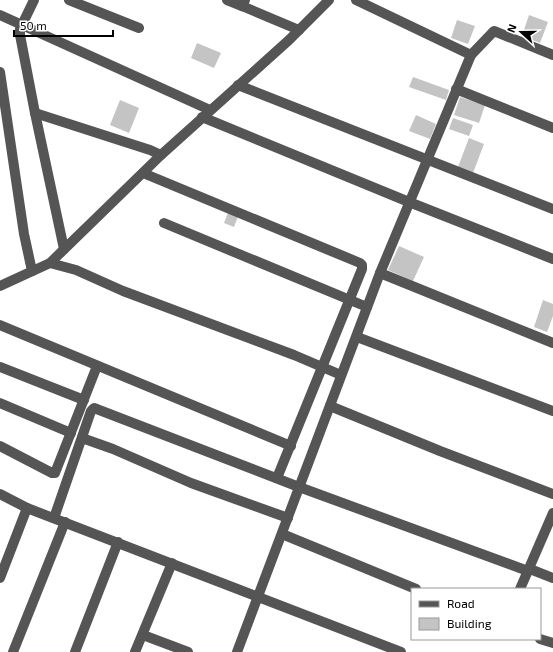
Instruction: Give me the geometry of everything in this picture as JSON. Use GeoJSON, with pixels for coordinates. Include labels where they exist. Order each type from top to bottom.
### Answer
{"type":"FeatureCollection","features":[{"type":"Feature","properties":{"kind":"street"},"geometry":{"type":"LineString","coordinates":[[34,0],[22,25],[20,34],[64,249]]}},
{"type":"Feature","properties":{"kind":"street"},"geometry":{"type":"LineString","coordinates":[[69,0],[139,28]]}},
{"type":"Feature","properties":{"kind":"street"},"geometry":{"type":"LineString","coordinates":[[227,0],[244,3],[299,30]]}},
{"type":"Feature","properties":{"kind":"street"},"geometry":{"type":"LineString","coordinates":[[0,286],[50,263],[161,155],[299,30],[329,0]]}},
{"type":"Feature","properties":{"kind":"street"},"geometry":{"type":"LineString","coordinates":[[356,0],[471,55]]}},
{"type":"Feature","properties":{"kind":"street"},"geometry":{"type":"LineString","coordinates":[[0,15],[206,113],[409,202],[553,259]]}},
{"type":"Feature","properties":{"kind":"street"},"geometry":{"type":"LineString","coordinates":[[237,652],[380,273],[471,55],[494,31],[553,55]]}},
{"type":"Feature","properties":{"kind":"street"},"geometry":{"type":"LineString","coordinates":[[0,72],[22,227],[32,271]]}},
{"type":"Feature","properties":{"kind":"street"},"geometry":{"type":"LineString","coordinates":[[238,85],[553,209]]}},
{"type":"Feature","properties":{"kind":"street"},"geometry":{"type":"LineString","coordinates":[[456,89],[553,128]]}},
{"type":"Feature","properties":{"kind":"street"},"geometry":{"type":"LineString","coordinates":[[35,113],[150,150],[161,155]]}},
{"type":"Feature","properties":{"kind":"street"},"geometry":{"type":"LineString","coordinates":[[143,173],[362,265],[362,269],[350,300],[278,478]]}},
{"type":"Feature","properties":{"kind":"street"},"geometry":{"type":"LineString","coordinates":[[164,223],[367,307]]}},
{"type":"Feature","properties":{"kind":"street"},"geometry":{"type":"LineString","coordinates":[[50,263],[76,270],[124,291],[294,355],[341,375]]}},
{"type":"Feature","properties":{"kind":"street"},"geometry":{"type":"LineString","coordinates":[[380,273],[553,343]]}},
{"type":"Feature","properties":{"kind":"street"},"geometry":{"type":"LineString","coordinates":[[0,325],[291,446]]}},
{"type":"Feature","properties":{"kind":"street"},"geometry":{"type":"LineString","coordinates":[[357,336],[553,411]]}},
{"type":"Feature","properties":{"kind":"street"},"geometry":{"type":"LineString","coordinates":[[0,446],[52,473],[55,473],[97,366]]}},
{"type":"Feature","properties":{"kind":"street"},"geometry":{"type":"LineString","coordinates":[[0,367],[84,400]]}},
{"type":"Feature","properties":{"kind":"street"},"geometry":{"type":"LineString","coordinates":[[0,403],[71,433]]}},
{"type":"Feature","properties":{"kind":"street"},"geometry":{"type":"LineString","coordinates":[[330,406],[440,451],[553,494]]}},
{"type":"Feature","properties":{"kind":"street"},"geometry":{"type":"LineString","coordinates":[[54,518],[91,411],[94,408],[299,487],[553,578]]}},
{"type":"Feature","properties":{"kind":"street"},"geometry":{"type":"LineString","coordinates":[[82,438],[113,449],[191,483],[288,518]]}},
{"type":"Feature","properties":{"kind":"street"},"geometry":{"type":"LineString","coordinates":[[0,494],[27,508],[401,652]]}},
{"type":"Feature","properties":{"kind":"street"},"geometry":{"type":"LineString","coordinates":[[0,578],[3,560],[27,508]]}},
{"type":"Feature","properties":{"kind":"street"},"geometry":{"type":"LineString","coordinates":[[520,588],[553,512]]}},
{"type":"Feature","properties":{"kind":"street"},"geometry":{"type":"LineString","coordinates":[[13,652],[65,522]]}},
{"type":"Feature","properties":{"kind":"street"},"geometry":{"type":"LineString","coordinates":[[282,534],[414,588]]}},
{"type":"Feature","properties":{"kind":"street"},"geometry":{"type":"LineString","coordinates":[[75,652],[118,542]]}},
{"type":"Feature","properties":{"kind":"street"},"geometry":{"type":"LineString","coordinates":[[135,652],[172,563]]}},
{"type":"Feature","properties":{"kind":"street"},"geometry":{"type":"LineString","coordinates":[[143,635],[188,652]]}},
{"type":"Feature","properties":{"kind":"street"},"geometry":{"type":"LineString","coordinates":[[541,639],[553,644]]}},
{"type":"Feature","properties":{"kind":"building"},"geometry":{"type":"Polygon","coordinates":[[[529,15],[548,22],[540,43],[522,36],[529,15]]]}},
{"type":"Feature","properties":{"kind":"building"},"geometry":{"type":"Polygon","coordinates":[[[457,20],[475,26],[468,44],[451,38],[457,20]]]}},
{"type":"Feature","properties":{"kind":"building"},"geometry":{"type":"Polygon","coordinates":[[[197,43],[221,53],[214,68],[191,58],[197,43]]]}},
{"type":"Feature","properties":{"kind":"building"},"geometry":{"type":"Polygon","coordinates":[[[413,77],[449,90],[446,100],[409,87],[413,77]]]}},
{"type":"Feature","properties":{"kind":"building"},"geometry":{"type":"Polygon","coordinates":[[[460,97],[485,105],[479,123],[454,115],[460,97]]]}},
{"type":"Feature","properties":{"kind":"building"},"geometry":{"type":"Polygon","coordinates":[[[120,100],[139,108],[129,133],[110,125],[120,100]]]}},
{"type":"Feature","properties":{"kind":"building"},"geometry":{"type":"Polygon","coordinates":[[[416,115],[436,124],[430,139],[409,131],[416,115]]]}},
{"type":"Feature","properties":{"kind":"building"},"geometry":{"type":"Polygon","coordinates":[[[453,118],[473,125],[469,136],[449,129],[453,118]]]}},
{"type":"Feature","properties":{"kind":"building"},"geometry":{"type":"Polygon","coordinates":[[[469,138],[484,144],[473,173],[458,167],[469,138]]]}},
{"type":"Feature","properties":{"kind":"building"},"geometry":{"type":"Polygon","coordinates":[[[229,210],[239,214],[234,227],[224,223],[229,210]]]}},
{"type":"Feature","properties":{"kind":"building"},"geometry":{"type":"Polygon","coordinates":[[[399,246],[424,257],[413,281],[388,270],[399,246]]]}},
{"type":"Feature","properties":{"kind":"building"},"geometry":{"type":"Polygon","coordinates":[[[543,300],[553,304],[553,316],[547,332],[534,327],[543,300]]]}}]}
